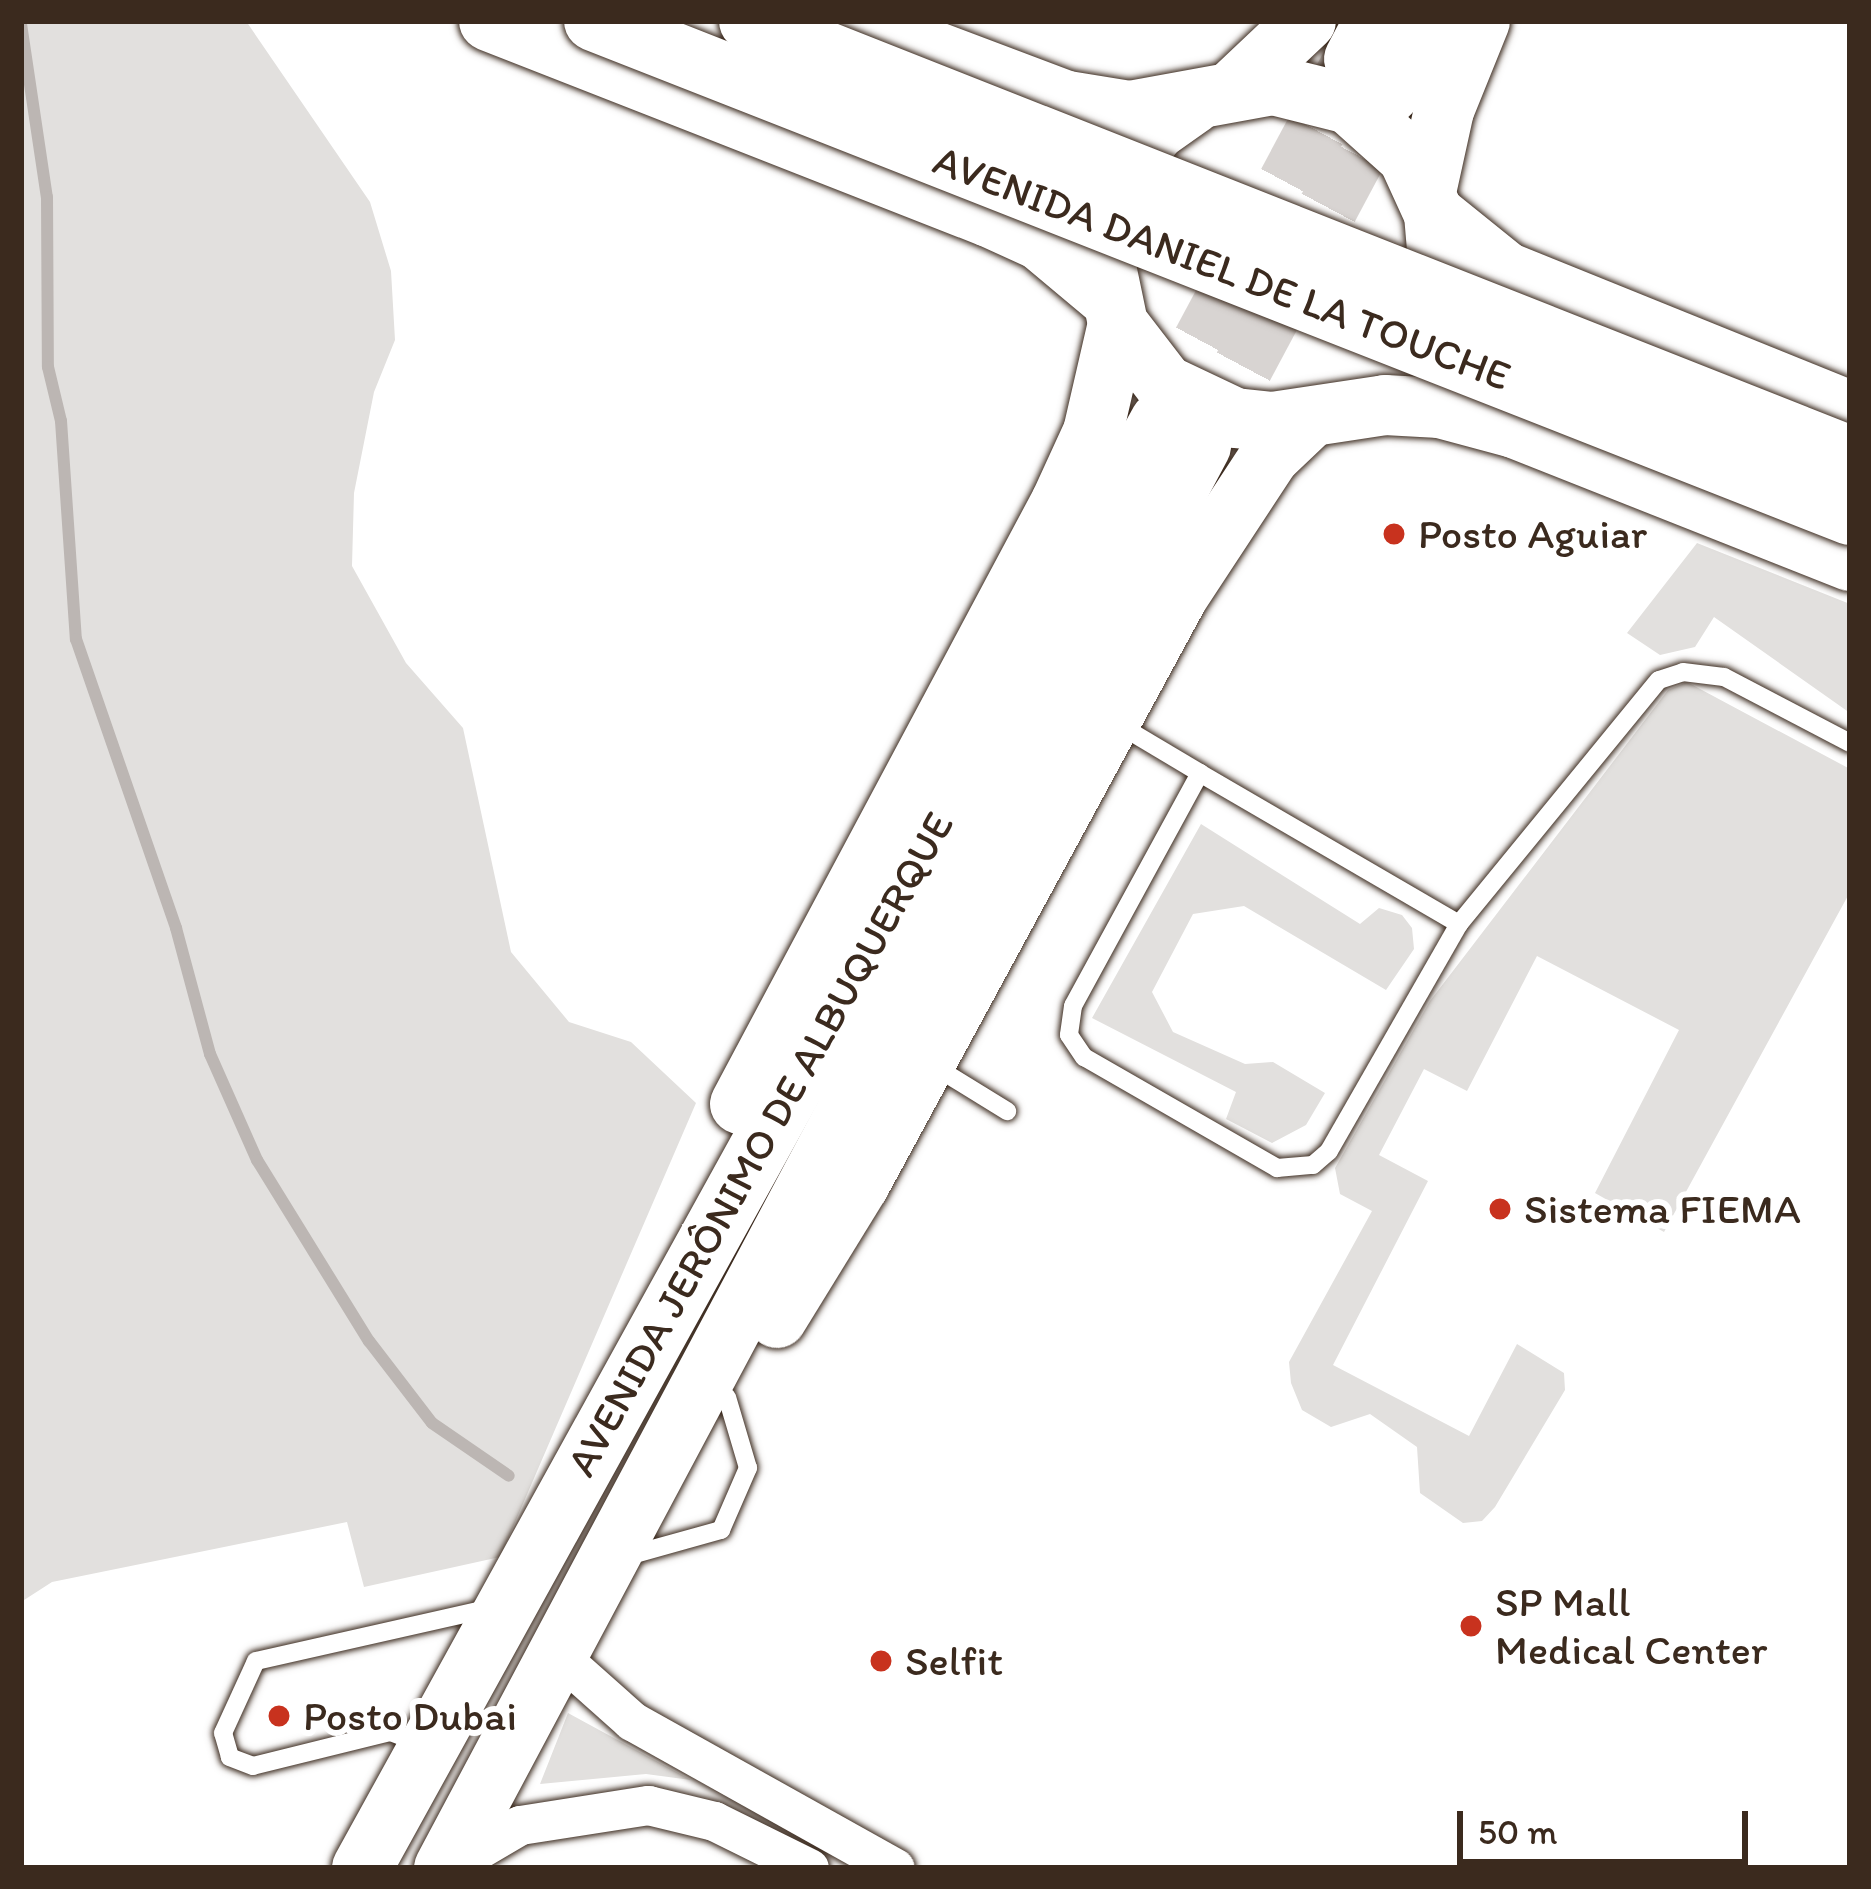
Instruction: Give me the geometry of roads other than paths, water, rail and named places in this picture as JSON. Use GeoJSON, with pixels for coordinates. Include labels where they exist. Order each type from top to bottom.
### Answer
{"type":"FeatureCollection","features":[{"type":"Feature","properties":{"kind":"main road"},"geometry":{"type":"LineString","coordinates":[[490,21],[1040,240],[1113,311],[1166,385],[1198,405],[1234,418],[1440,408],[1514,428],[1850,561]]}},
{"type":"Feature","properties":{"kind":"main road","name":"AVENIDA DANIEL DE LA TOUCHE"},"geometry":{"type":"LineString","coordinates":[[594,21],[1850,515]]}},
{"type":"Feature","properties":{"kind":"main road","name":"AVENIDA DANIEL DE LA TOUCHE"},"geometry":{"type":"LineString","coordinates":[[749,21],[1850,456]]}},
{"type":"Feature","properties":{"kind":"main road"},"geometry":{"type":"LineString","coordinates":[[854,21],[1067,101],[1130,111],[1293,87],[1349,104],[1395,142],[1430,203],[1507,272],[1850,411]]}},
{"type":"Feature","properties":{"kind":"main road"},"geometry":{"type":"LineString","coordinates":[[561,1496],[723,1135],[1061,502],[1093,432],[1113,311],[1103,252],[1118,186],[1156,130],[1214,96],[1306,21]]}},
{"type":"Feature","properties":{"kind":"main road"},"geometry":{"type":"LineString","coordinates":[[1373,58],[1428,21]]}},
{"type":"Feature","properties":{"kind":"main road"},"geometry":{"type":"LineString","coordinates":[[559,1656],[860,1184],[1219,528],[1270,456],[1321,414],[1372,388],[1406,353],[1428,310],[1438,262],[1430,203],[1444,110],[1480,21]]}},
{"type":"Feature","properties":{"kind":"main road","name":"AVENIDA JERÔNIMO DE ALBUQUERQUE"},"geometry":{"type":"LineString","coordinates":[[362,1868],[561,1496],[845,999],[1180,433],[559,1656],[446,1868]]}},
{"type":"Feature","properties":{"kind":"street"},"geometry":{"type":"LineString","coordinates":[[559,1656],[632,1721],[896,1868]]}},
{"type":"Feature","properties":{"kind":"street"},"geometry":{"type":"LineString","coordinates":[[446,1868],[520,1825],[648,1805],[714,1820],[809,1868]]}},
{"type":"Feature","properties":{"kind":"lane"},"geometry":{"type":"LineString","coordinates":[[1200,773],[1073,1006],[1069,1035],[1084,1057],[1277,1168],[1312,1166],[1329,1151],[1459,924],[1659,680],[1684,672],[1724,677],[1850,743]]}},
{"type":"Feature","properties":{"kind":"lane"},"geometry":{"type":"LineString","coordinates":[[1111,719],[1459,924]]}},
{"type":"Feature","properties":{"kind":"lane"},"geometry":{"type":"LineString","coordinates":[[925,1061],[1007,1111]]}},
{"type":"Feature","properties":{"kind":"lane"},"geometry":{"type":"LineString","coordinates":[[428,1747],[390,1732],[253,1766],[230,1757],[224,1733],[256,1660],[502,1605]]}},
{"type":"Feature","properties":{"kind":"waterway"},"geometry":{"type":"LineString","coordinates":[[21,24],[47,197],[48,367],[61,421],[76,639],[176,928],[210,1054],[257,1160],[369,1341],[432,1423],[509,1476]]}},
{"type":"Feature","properties":{"kind":"tunnel"},"geometry":{"type":"LineString","coordinates":[[1160,421],[1354,59]]}},
{"type":"Feature","properties":{"kind":"tunnel"},"geometry":{"type":"LineString","coordinates":[[1201,446],[1389,94]]}},
{"type":"Feature","properties":{"kind":"place","name":"Posto Aguiar"},"geometry":{"type":"Point","coordinates":[1394,534]}},
{"type":"Feature","properties":{"kind":"place","name":"Sistema FIEMA"},"geometry":{"type":"Point","coordinates":[1500,1209]}},
{"type":"Feature","properties":{"kind":"place","name":"SP Mall Medical Center"},"geometry":{"type":"Point","coordinates":[1471,1626]}},
{"type":"Feature","properties":{"kind":"place","name":"Selfit"},"geometry":{"type":"Point","coordinates":[881,1661]}},
{"type":"Feature","properties":{"kind":"place","name":"Posto Dubai"},"geometry":{"type":"Point","coordinates":[279,1716]}}]}
